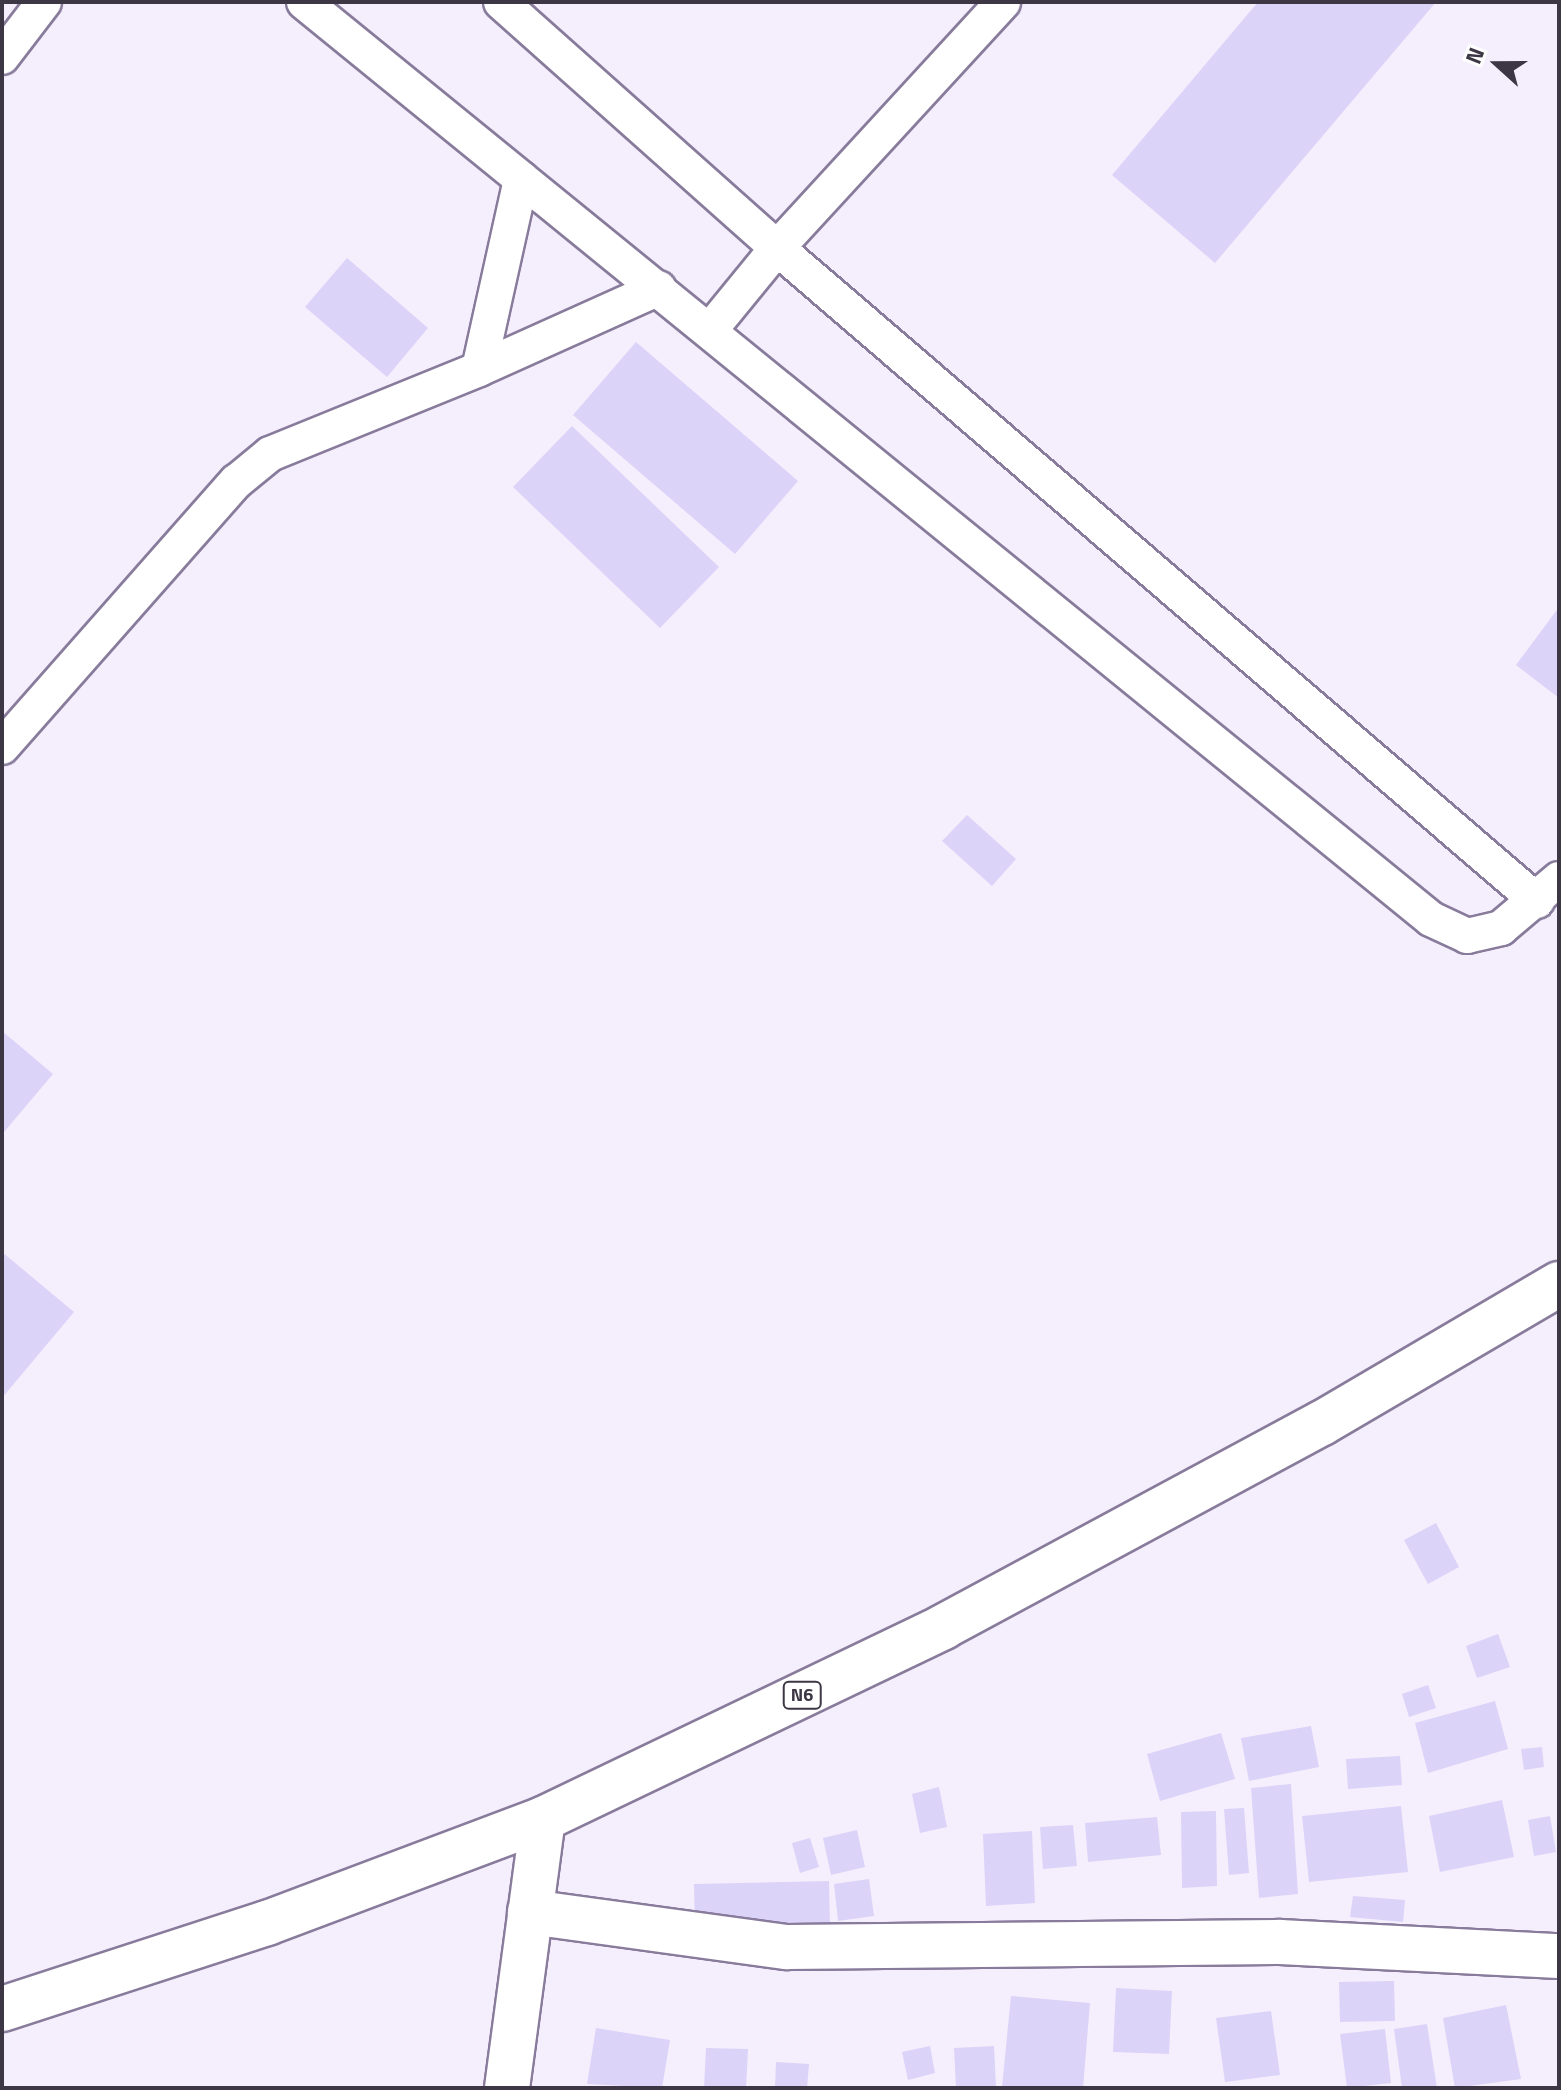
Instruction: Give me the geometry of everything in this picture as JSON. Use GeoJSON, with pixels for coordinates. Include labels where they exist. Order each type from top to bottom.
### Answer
{"type":"FeatureCollection","features":[{"type":"Feature","properties":{"kind":"main road","name":"N6"},"geometry":{"type":"LineString","coordinates":[[2,2009],[267,1923],[543,1819],[943,1627],[1322,1423],[1559,1284]]}},
{"type":"Feature","properties":{"kind":"main road"},"geometry":{"type":"LineString","coordinates":[[507,2088],[543,1819]]}},
{"type":"Feature","properties":{"kind":"main road"},"geometry":{"type":"LineString","coordinates":[[530,1912],[787,1947],[1280,1942],[1559,1956]]}},
{"type":"Feature","properties":{"kind":"lane"},"geometry":{"type":"LineString","coordinates":[[2,57],[44,2]]}},
{"type":"Feature","properties":{"kind":"lane"},"geometry":{"type":"LineString","coordinates":[[304,2],[1431,919],[1467,936],[1501,928],[1548,890],[777,248],[501,2]]}},
{"type":"Feature","properties":{"kind":"lane"},"geometry":{"type":"LineString","coordinates":[[710,330],[777,248],[1003,2]]}},
{"type":"Feature","properties":{"kind":"lane"},"geometry":{"type":"LineString","coordinates":[[479,369],[521,179]]}},
{"type":"Feature","properties":{"kind":"lane"},"geometry":{"type":"LineString","coordinates":[[2,747],[236,482],[270,454],[479,369],[659,288]]}},
{"type":"Feature","properties":{"kind":"building"},"geometry":{"type":"Polygon","coordinates":[[[1258,2],[1436,2],[1215,263],[1112,175],[1258,2]]]}},
{"type":"Feature","properties":{"kind":"building"},"geometry":{"type":"Polygon","coordinates":[[[347,258],[428,328],[387,377],[305,307],[347,258]]]}},
{"type":"Feature","properties":{"kind":"building"},"geometry":{"type":"Polygon","coordinates":[[[636,342],[798,481],[735,554],[573,415],[636,342]]]}},
{"type":"Feature","properties":{"kind":"building"},"geometry":{"type":"Polygon","coordinates":[[[572,426],[719,567],[660,628],[513,487],[572,426]]]}},
{"type":"Feature","properties":{"kind":"building"},"geometry":{"type":"Polygon","coordinates":[[[1559,607],[1559,698],[1516,665],[1559,607]]]}},
{"type":"Feature","properties":{"kind":"building"},"geometry":{"type":"Polygon","coordinates":[[[967,815],[1016,859],[992,886],[942,841],[967,815]]]}},
{"type":"Feature","properties":{"kind":"building"},"geometry":{"type":"Polygon","coordinates":[[[2,1031],[53,1074],[4,1132],[2,1131],[2,1031]]]}},
{"type":"Feature","properties":{"kind":"building"},"geometry":{"type":"Polygon","coordinates":[[[2,1252],[74,1312],[2,1398],[2,1252]]]}},
{"type":"Feature","properties":{"kind":"building"},"geometry":{"type":"Polygon","coordinates":[[[1436,1523],[1459,1567],[1428,1584],[1404,1540],[1436,1523]]]}},
{"type":"Feature","properties":{"kind":"building"},"geometry":{"type":"Polygon","coordinates":[[[1498,1634],[1510,1667],[1477,1678],[1466,1646],[1498,1634]]]}},
{"type":"Feature","properties":{"kind":"building"},"geometry":{"type":"Polygon","coordinates":[[[1428,1685],[1436,1708],[1409,1717],[1402,1694],[1428,1685]]]}},
{"type":"Feature","properties":{"kind":"building"},"geometry":{"type":"Polygon","coordinates":[[[1495,1701],[1508,1749],[1428,1773],[1415,1723],[1495,1701]]]}},
{"type":"Feature","properties":{"kind":"building"},"geometry":{"type":"Polygon","coordinates":[[[1311,1726],[1319,1767],[1249,1781],[1241,1738],[1311,1726]]]}},
{"type":"Feature","properties":{"kind":"building"},"geometry":{"type":"Polygon","coordinates":[[[1221,1733],[1235,1779],[1160,1801],[1147,1754],[1221,1733]]]}},
{"type":"Feature","properties":{"kind":"building"},"geometry":{"type":"Polygon","coordinates":[[[1542,1747],[1544,1767],[1524,1770],[1521,1749],[1542,1747]]]}},
{"type":"Feature","properties":{"kind":"building"},"geometry":{"type":"Polygon","coordinates":[[[1400,1756],[1402,1785],[1348,1789],[1346,1759],[1400,1756]]]}},
{"type":"Feature","properties":{"kind":"building"},"geometry":{"type":"Polygon","coordinates":[[[1291,1784],[1298,1894],[1259,1898],[1251,1788],[1291,1784]]]}},
{"type":"Feature","properties":{"kind":"building"},"geometry":{"type":"Polygon","coordinates":[[[939,1787],[947,1827],[920,1833],[912,1794],[939,1787]]]}},
{"type":"Feature","properties":{"kind":"building"},"geometry":{"type":"Polygon","coordinates":[[[1502,1800],[1514,1857],[1440,1872],[1429,1816],[1502,1800]]]}},
{"type":"Feature","properties":{"kind":"building"},"geometry":{"type":"Polygon","coordinates":[[[1401,1806],[1408,1872],[1309,1882],[1302,1816],[1401,1806]]]}},
{"type":"Feature","properties":{"kind":"building"},"geometry":{"type":"Polygon","coordinates":[[[1244,1808],[1249,1873],[1229,1875],[1224,1809],[1244,1808]]]}},
{"type":"Feature","properties":{"kind":"building"},"geometry":{"type":"Polygon","coordinates":[[[1216,1811],[1217,1886],[1182,1888],[1181,1812],[1216,1811]]]}},
{"type":"Feature","properties":{"kind":"building"},"geometry":{"type":"Polygon","coordinates":[[[1550,1816],[1556,1852],[1534,1856],[1528,1820],[1550,1816]]]}},
{"type":"Feature","properties":{"kind":"building"},"geometry":{"type":"Polygon","coordinates":[[[1157,1817],[1161,1855],[1088,1862],[1085,1823],[1157,1817]]]}},
{"type":"Feature","properties":{"kind":"building"},"geometry":{"type":"Polygon","coordinates":[[[1073,1825],[1077,1866],[1043,1869],[1040,1827],[1073,1825]]]}},
{"type":"Feature","properties":{"kind":"building"},"geometry":{"type":"Polygon","coordinates":[[[857,1830],[865,1867],[831,1875],[823,1838],[857,1830]]]}},
{"type":"Feature","properties":{"kind":"building"},"geometry":{"type":"Polygon","coordinates":[[[1032,1831],[1035,1903],[986,1906],[983,1834],[1032,1831]]]}},
{"type":"Feature","properties":{"kind":"building"},"geometry":{"type":"Polygon","coordinates":[[[810,1838],[819,1867],[800,1873],[792,1843],[810,1838]]]}},
{"type":"Feature","properties":{"kind":"building"},"geometry":{"type":"Polygon","coordinates":[[[869,1879],[874,1916],[838,1921],[834,1884],[869,1879]]]}},
{"type":"Feature","properties":{"kind":"building"},"geometry":{"type":"Polygon","coordinates":[[[829,1881],[830,1925],[695,1929],[694,1884],[829,1881]]]}},
{"type":"Feature","properties":{"kind":"building"},"geometry":{"type":"Polygon","coordinates":[[[1353,1896],[1405,1900],[1403,1922],[1350,1917],[1353,1896]]]}},
{"type":"Feature","properties":{"kind":"building"},"geometry":{"type":"Polygon","coordinates":[[[1394,1981],[1395,2021],[1340,2022],[1339,1982],[1394,1981]]]}},
{"type":"Feature","properties":{"kind":"building"},"geometry":{"type":"Polygon","coordinates":[[[1116,1988],[1172,1991],[1169,2054],[1113,2052],[1116,1988]]]}},
{"type":"Feature","properties":{"kind":"building"},"geometry":{"type":"Polygon","coordinates":[[[1011,1996],[1090,2003],[1083,2088],[1002,2087],[1011,1996]]]}},
{"type":"Feature","properties":{"kind":"building"},"geometry":{"type":"Polygon","coordinates":[[[1506,2005],[1521,2079],[1455,2088],[1443,2018],[1506,2005]]]}},
{"type":"Feature","properties":{"kind":"building"},"geometry":{"type":"Polygon","coordinates":[[[1271,2011],[1280,2075],[1225,2082],[1216,2018],[1271,2011]]]}},
{"type":"Feature","properties":{"kind":"building"},"geometry":{"type":"Polygon","coordinates":[[[1427,2024],[1437,2088],[1402,2088],[1394,2029],[1427,2024]]]}},
{"type":"Feature","properties":{"kind":"building"},"geometry":{"type":"Polygon","coordinates":[[[596,2028],[670,2040],[662,2088],[587,2084],[596,2028]]]}},
{"type":"Feature","properties":{"kind":"building"},"geometry":{"type":"Polygon","coordinates":[[[1385,2029],[1391,2083],[1347,2088],[1340,2034],[1385,2029]]]}},
{"type":"Feature","properties":{"kind":"building"},"geometry":{"type":"Polygon","coordinates":[[[930,2046],[935,2073],[908,2080],[902,2052],[930,2046]]]}},
{"type":"Feature","properties":{"kind":"building"},"geometry":{"type":"Polygon","coordinates":[[[994,2046],[996,2088],[956,2088],[954,2048],[994,2046]]]}},
{"type":"Feature","properties":{"kind":"building"},"geometry":{"type":"Polygon","coordinates":[[[706,2048],[748,2049],[746,2088],[704,2088],[706,2048]]]}},
{"type":"Feature","properties":{"kind":"building"},"geometry":{"type":"Polygon","coordinates":[[[776,2062],[809,2064],[807,2088],[775,2088],[776,2062]]]}}]}
